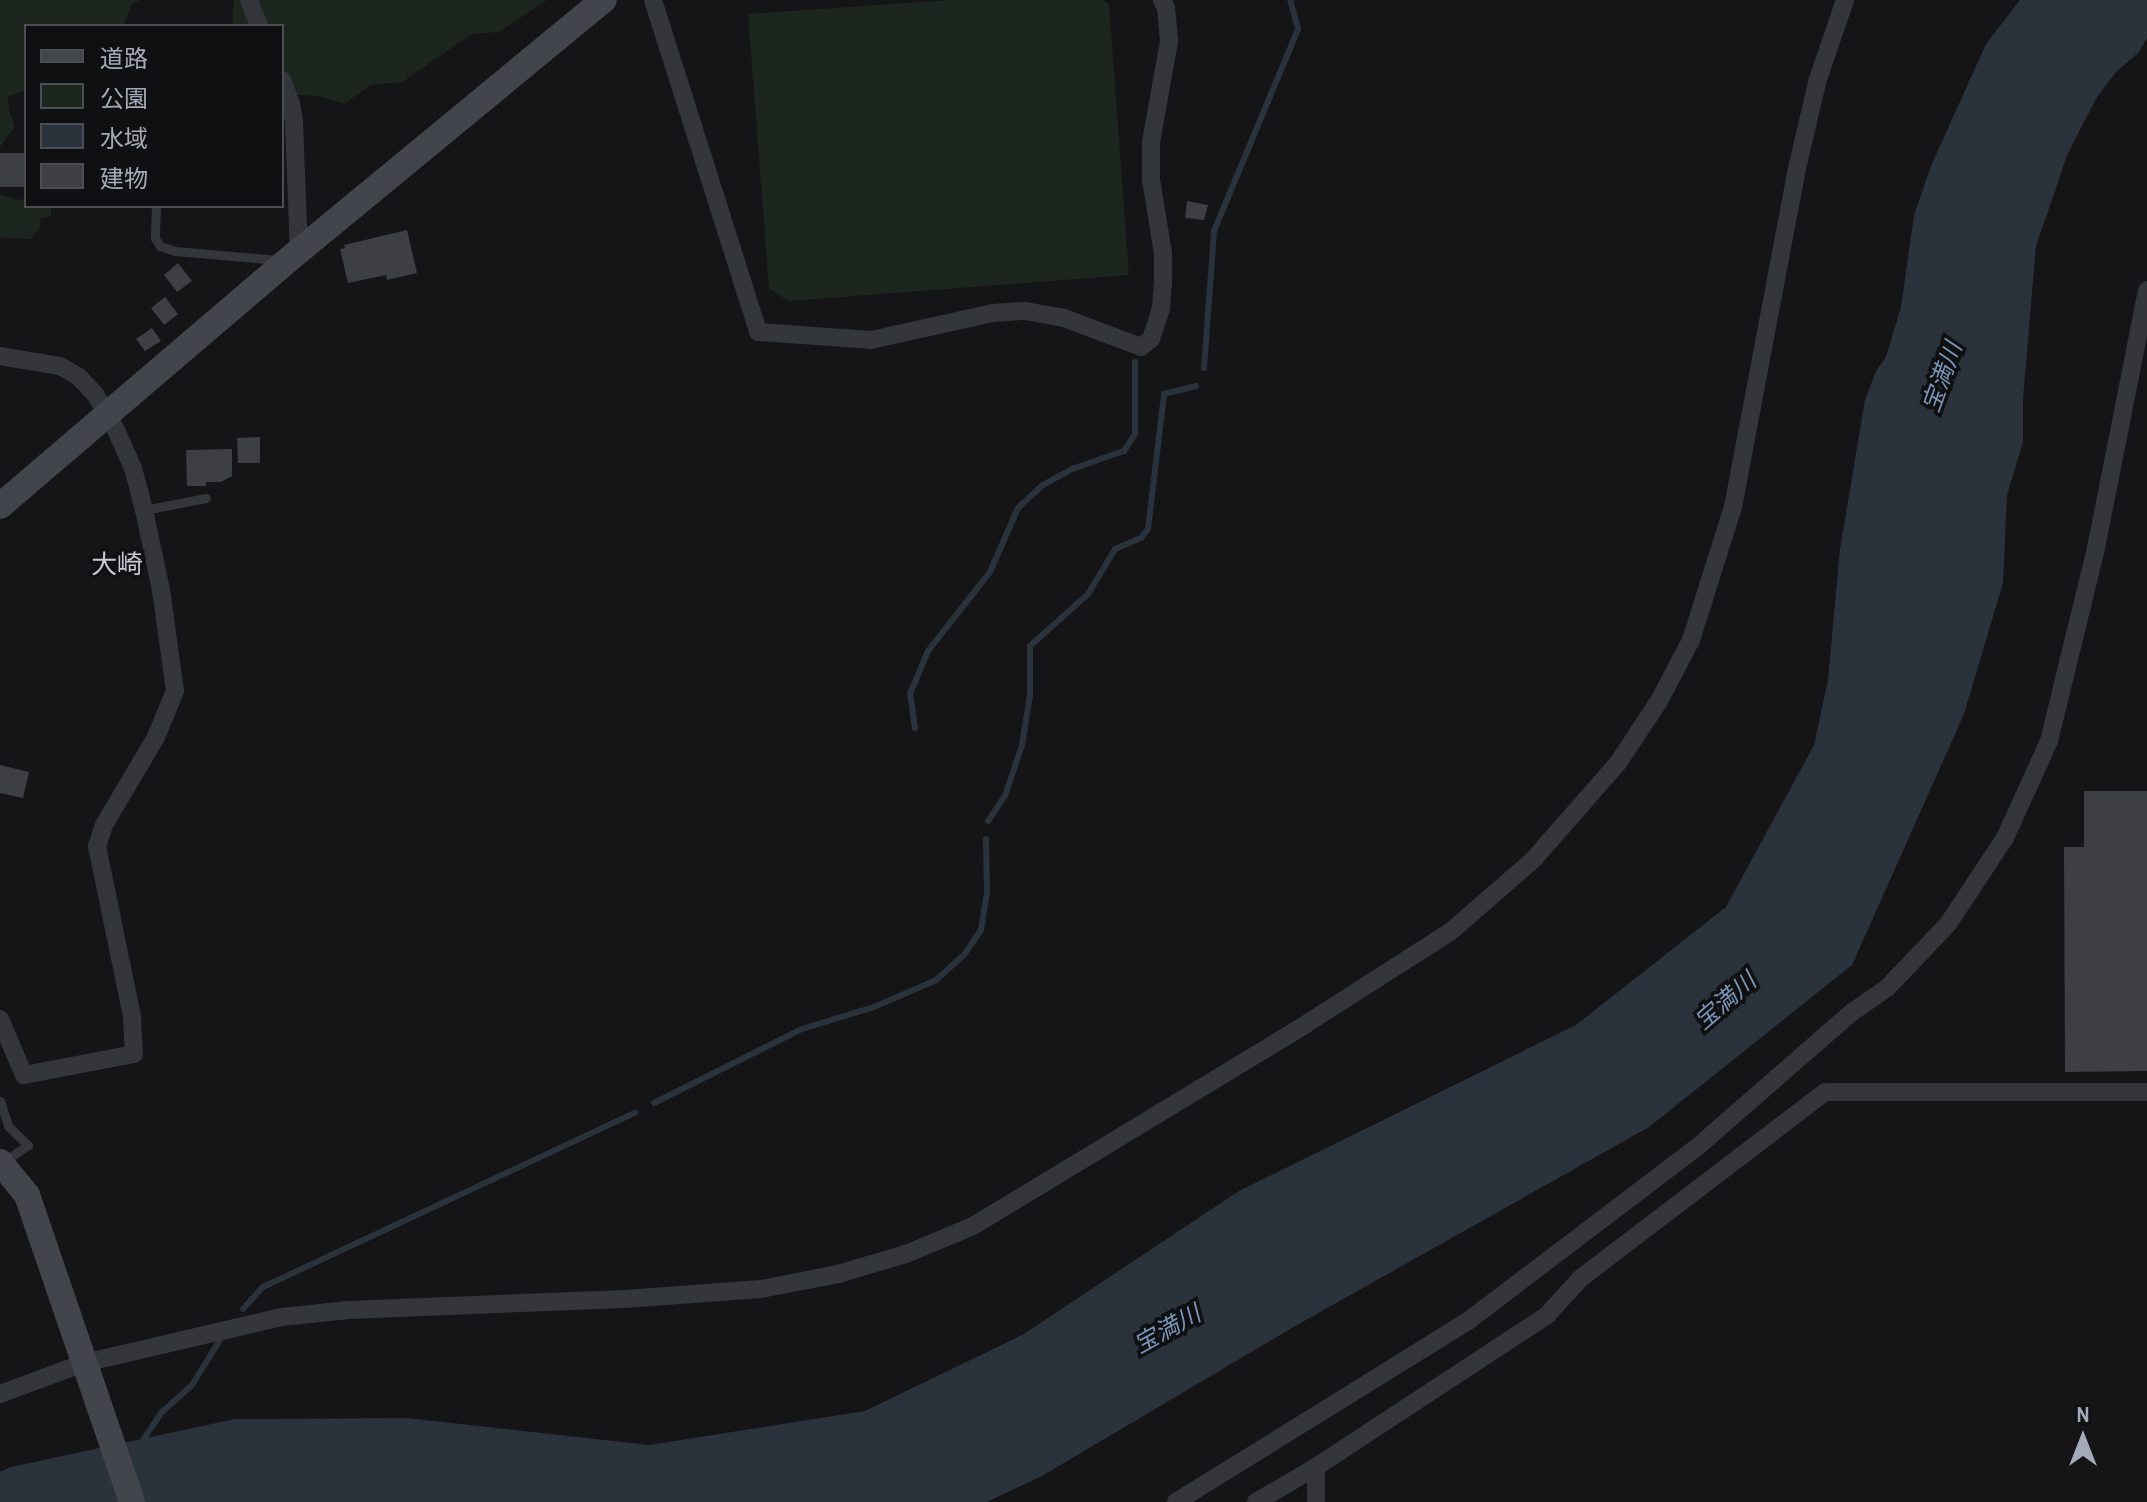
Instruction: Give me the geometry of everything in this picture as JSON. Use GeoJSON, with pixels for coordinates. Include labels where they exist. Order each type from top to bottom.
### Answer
{"type":"FeatureCollection","features":[{"type":"Feature","properties":{"kind":"street"},"geometry":{"type":"LineString","coordinates":[[249,0],[258,24]]}},
{"type":"Feature","properties":{"kind":"street"},"geometry":{"type":"LineString","coordinates":[[0,506],[294,256],[604,0]]}},
{"type":"Feature","properties":{"kind":"street"},"geometry":{"type":"LineString","coordinates":[[653,0],[733,264],[758,332],[871,340],[993,313],[1025,311],[1064,318],[1141,347],[1151,339],[1161,309],[1163,283],[1163,253],[1151,180],[1155,111],[1169,41],[1166,8],[1162,0]]}},
{"type":"Feature","properties":{"kind":"street"},"geometry":{"type":"LineString","coordinates":[[0,1394],[86,1368],[282,1317],[349,1310],[625,1299],[761,1289],[838,1274],[906,1254],[973,1226],[1306,1024],[1450,932],[1533,860],[1618,763],[1659,701],[1691,640],[1733,507],[1798,164],[1818,79],[1845,0]]}},
{"type":"Feature","properties":{"kind":"street"},"geometry":{"type":"LineString","coordinates":[[284,85],[294,122],[294,256]]}},
{"type":"Feature","properties":{"kind":"street"},"geometry":{"type":"LineString","coordinates":[[1176,1502],[1468,1321],[1695,1149],[1840,1022],[1887,988],[1948,924],[2005,838],[2049,741],[2095,553],[2147,290]]}},
{"type":"Feature","properties":{"kind":"street"},"geometry":{"type":"LineString","coordinates":[[0,356],[60,366],[79,377],[108,417],[133,468],[144,510],[161,590],[175,691],[156,737],[104,825],[97,846],[132,1017],[134,1054],[24,1075],[0,1019]]}},
{"type":"Feature","properties":{"kind":"street"},"geometry":{"type":"LineString","coordinates":[[1256,1502],[1316,1467],[1547,1315],[1581,1278],[1825,1092],[2147,1092]]}},
{"type":"Feature","properties":{"kind":"street"},"geometry":{"type":"LineString","coordinates":[[1,1162],[27,1195],[132,1502]]}},
{"type":"Feature","properties":{"kind":"street"},"geometry":{"type":"LineString","coordinates":[[1316,1467],[1316,1502]]}},
{"type":"Feature","properties":{"kind":"lane"},"geometry":{"type":"LineString","coordinates":[[156,208],[155,238],[160,246],[175,251],[294,256]]}},
{"type":"Feature","properties":{"kind":"lane"},"geometry":{"type":"LineString","coordinates":[[144,510],[206,498]]}},
{"type":"Feature","properties":{"kind":"lane"},"geometry":{"type":"LineString","coordinates":[[0,1101],[8,1126],[28,1145],[1,1162]]}},
{"type":"Feature","properties":{"kind":"green space"},"geometry":{"type":"Polygon","coordinates":[[[0,0],[140,0],[132,4],[124,24],[24,24],[24,91],[8,97],[15,126],[0,147],[0,0]]]}},
{"type":"Feature","properties":{"kind":"green space"},"geometry":{"type":"Polygon","coordinates":[[[234,0],[547,0],[499,32],[472,34],[402,82],[371,85],[344,104],[319,96],[284,94],[284,24],[232,24],[234,0]]]}},
{"type":"Feature","properties":{"kind":"green space"},"geometry":{"type":"Polygon","coordinates":[[[950,0],[1103,0],[1109,4],[1129,275],[789,301],[769,289],[748,14],[950,0]]]}},
{"type":"Feature","properties":{"kind":"green space"},"geometry":{"type":"Polygon","coordinates":[[[0,195],[24,201],[24,208],[51,208],[51,216],[40,219],[41,226],[31,239],[0,238],[0,195]]]}},
{"type":"Feature","properties":{"kind":"water","name":"宝満川"},"geometry":{"type":"Polygon","coordinates":[[[2020,0],[2147,0],[2147,38],[2139,52],[2117,71],[2097,97],[2068,153],[2036,246],[2023,398],[2023,442],[2007,495],[2003,583],[1964,714],[1852,965],[1649,1127],[1297,1325],[1042,1476],[987,1502],[0,1502],[0,1472],[11,1467],[235,1419],[407,1418],[649,1445],[865,1411],[1024,1334],[1239,1191],[1576,1025],[1726,907],[1814,745],[1828,680],[1840,549],[1865,400],[1876,371],[1886,357],[1901,307],[1914,215],[1931,166],[1986,44],[2020,0]]]}},
{"type":"Feature","properties":{"kind":"building"},"geometry":{"type":"Polygon","coordinates":[[[0,153],[24,153],[24,187],[0,187],[0,153]]]}},
{"type":"Feature","properties":{"kind":"building"},"geometry":{"type":"Polygon","coordinates":[[[1187,201],[1208,205],[1204,220],[1185,218],[1187,201]]]}},
{"type":"Feature","properties":{"kind":"building"},"geometry":{"type":"Polygon","coordinates":[[[407,230],[417,273],[387,280],[386,275],[348,283],[340,249],[345,248],[344,245],[407,230]]]}},
{"type":"Feature","properties":{"kind":"building"},"geometry":{"type":"Polygon","coordinates":[[[178,263],[192,281],[177,292],[164,275],[178,263]]]}},
{"type":"Feature","properties":{"kind":"building"},"geometry":{"type":"Polygon","coordinates":[[[165,297],[178,314],[164,325],[151,308],[165,297]]]}},
{"type":"Feature","properties":{"kind":"building"},"geometry":{"type":"Polygon","coordinates":[[[152,328],[161,341],[145,351],[136,339],[152,328]]]}},
{"type":"Feature","properties":{"kind":"building"},"geometry":{"type":"Polygon","coordinates":[[[260,437],[260,463],[238,463],[237,438],[260,437]]]}},
{"type":"Feature","properties":{"kind":"building"},"geometry":{"type":"Polygon","coordinates":[[[232,449],[232,476],[221,482],[206,482],[206,486],[187,486],[186,450],[232,449]]]}},
{"type":"Feature","properties":{"kind":"building"},"geometry":{"type":"Polygon","coordinates":[[[0,765],[29,772],[23,798],[0,793],[0,765]]]}},
{"type":"Feature","properties":{"kind":"building"},"geometry":{"type":"Polygon","coordinates":[[[2084,791],[2147,791],[2147,1071],[2065,1072],[2064,847],[2084,847],[2084,791]]]}},
{"type":"Feature","properties":{"kind":"waterway"},"geometry":{"type":"LineString","coordinates":[[1204,368],[1214,231],[1298,29],[1290,0]]}},
{"type":"Feature","properties":{"kind":"waterway"},"geometry":{"type":"LineString","coordinates":[[915,728],[910,694],[928,651],[990,572],[1018,508],[1043,485],[1072,469],[1124,451],[1135,434],[1135,362]]}},
{"type":"Feature","properties":{"kind":"waterway"},"geometry":{"type":"LineString","coordinates":[[988,821],[1005,796],[1022,745],[1030,695],[1030,646],[1088,594],[1115,549],[1141,538],[1148,529],[1164,394],[1196,386]]}},
{"type":"Feature","properties":{"kind":"waterway"},"geometry":{"type":"LineString","coordinates":[[654,1103],[802,1029],[874,1007],[936,980],[964,955],[981,930],[987,893],[986,839]]}},
{"type":"Feature","properties":{"kind":"waterway"},"geometry":{"type":"LineString","coordinates":[[243,1309],[263,1287],[635,1113]]}},
{"type":"Feature","properties":{"kind":"waterway"},"geometry":{"type":"LineString","coordinates":[[141,1443],[162,1412],[192,1385],[223,1335]]}},
{"type":"Feature","properties":{"kind":"district","name":"大崎"},"geometry":{"type":"Point","coordinates":[117,564]}}]}
